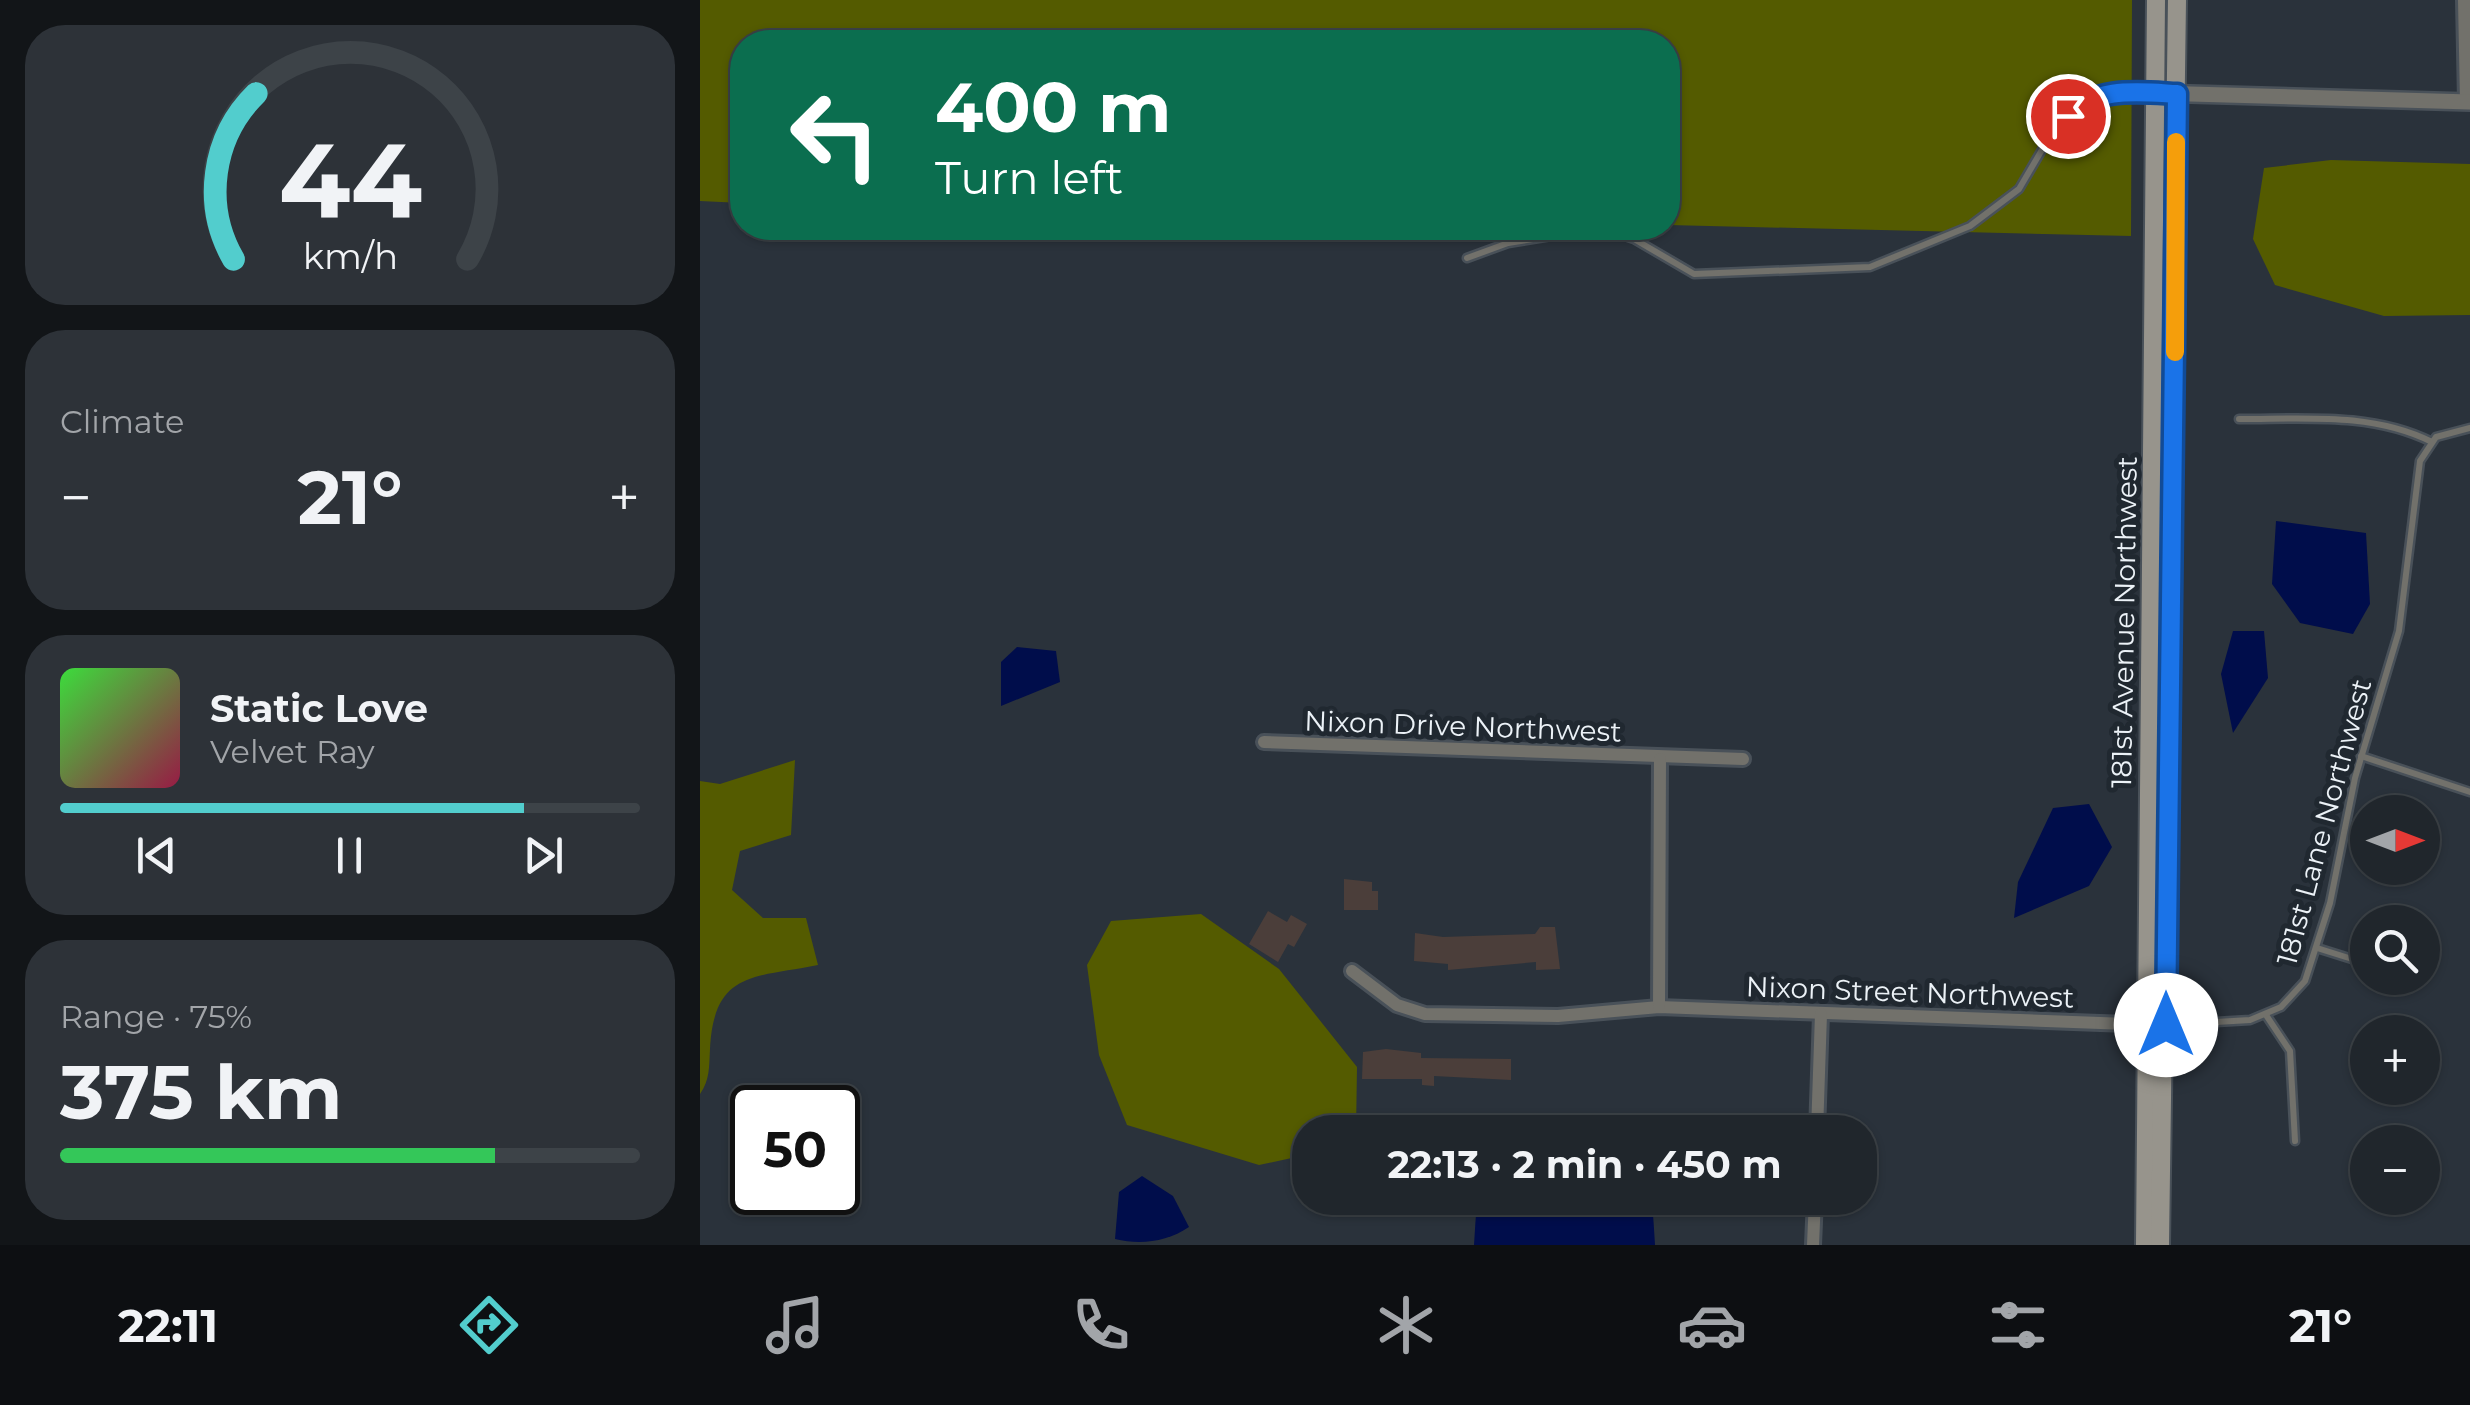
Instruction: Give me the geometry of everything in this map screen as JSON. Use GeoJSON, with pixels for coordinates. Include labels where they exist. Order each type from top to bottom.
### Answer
{"type":"FeatureCollection","features":[{"type":"Feature","properties":{"kind":"main road","name":"181st Avenue Northwest"},"geometry":{"type":"LineString","coordinates":[[2156,0],[2160,1245]]}},
{"type":"Feature","properties":{"kind":"main road","name":"181st Avenue Northwest"},"geometry":{"type":"LineString","coordinates":[[2145,1245],[2158,1025],[2177,0]]}},
{"type":"Feature","properties":{"kind":"street"},"geometry":{"type":"LineString","coordinates":[[2155,93],[2468,102],[2464,0]]}},
{"type":"Feature","properties":{"kind":"street","name":"Nixon Drive Northwest"},"geometry":{"type":"LineString","coordinates":[[1264,742],[1743,759]]}},
{"type":"Feature","properties":{"kind":"street"},"geometry":{"type":"LineString","coordinates":[[1659,1007],[1660,759]]}},
{"type":"Feature","properties":{"kind":"street","name":"Nixon Street Northwest"},"geometry":{"type":"LineString","coordinates":[[1352,970],[1397,1005],[1425,1014],[1558,1016],[1659,1007],[2158,1025]]}},
{"type":"Feature","properties":{"kind":"street"},"geometry":{"type":"LineString","coordinates":[[1818,1115],[1821,1014]]}},
{"type":"Feature","properties":{"kind":"street"},"geometry":{"type":"LineString","coordinates":[[1813,1245],[1814,1215]]}},
{"type":"Feature","properties":{"kind":"lane"},"geometry":{"type":"LineString","coordinates":[[1636,240],[1694,274],[1870,267],[1970,226],[2019,190],[2053,131],[2082,100],[2125,92],[2155,93]]}},
{"type":"Feature","properties":{"kind":"lane"},"geometry":{"type":"LineString","coordinates":[[1467,258],[1527,240]]}},
{"type":"Feature","properties":{"kind":"lane"},"geometry":{"type":"LineString","coordinates":[[2238,419],[2332,419],[2399,426],[2432,442],[2449,430],[2470,428]]}},
{"type":"Feature","properties":{"kind":"lane","name":"181st Lane Northwest"},"geometry":{"type":"LineString","coordinates":[[2266,1015],[2295,996],[2317,948],[2361,756],[2399,631],[2417,476],[2432,442]]}},
{"type":"Feature","properties":{"kind":"lane"},"geometry":{"type":"LineString","coordinates":[[2361,756],[2470,792]]}},
{"type":"Feature","properties":{"kind":"lane"},"geometry":{"type":"LineString","coordinates":[[2317,948],[2350,958]]}},
{"type":"Feature","properties":{"kind":"lane"},"geometry":{"type":"LineString","coordinates":[[2158,1025],[2207,1025],[2266,1015],[2290,1051],[2295,1140]]}},
{"type":"Feature","properties":{"kind":"green space"},"geometry":{"type":"Polygon","coordinates":[[[700,0],[2132,0],[2131,236],[1680,225],[1680,30],[730,30],[730,202],[700,201],[700,0]]]}},
{"type":"Feature","properties":{"kind":"green space"},"geometry":{"type":"Polygon","coordinates":[[[2331,160],[2470,164],[2470,315],[2384,316],[2275,285],[2253,239],[2264,168],[2331,160]]]}},
{"type":"Feature","properties":{"kind":"green space"},"geometry":{"type":"Polygon","coordinates":[[[795,760],[791,835],[740,851],[732,890],[763,918],[806,918],[818,965],[756,977],[729,992],[719,1005],[713,1024],[706,1084],[700,1094],[700,781],[720,784],[795,760]]]}},
{"type":"Feature","properties":{"kind":"green space"},"geometry":{"type":"Polygon","coordinates":[[[1201,914],[1279,969],[1357,1067],[1356,1115],[1292,1115],[1292,1158],[1259,1165],[1127,1125],[1099,1055],[1087,965],[1111,921],[1201,914]]]}},
{"type":"Feature","properties":{"kind":"shaded area"},"geometry":{"type":"Polygon","coordinates":[[[2276,521],[2366,533],[2370,604],[2353,634],[2300,623],[2272,584],[2276,521]]]}},
{"type":"Feature","properties":{"kind":"shaded area"},"geometry":{"type":"Polygon","coordinates":[[[2233,631],[2264,631],[2268,678],[2233,733],[2221,674],[2233,631]]]}},
{"type":"Feature","properties":{"kind":"shaded area"},"geometry":{"type":"Polygon","coordinates":[[[1017,647],[1056,651],[1060,682],[1001,706],[1001,662],[1017,647]]]}},
{"type":"Feature","properties":{"kind":"shaded area"},"geometry":{"type":"Polygon","coordinates":[[[2089,804],[2112,847],[2089,886],[2014,918],[2018,882],[2053,808],[2089,804]]]}},
{"type":"Feature","properties":{"kind":"shaded area"},"geometry":{"type":"Polygon","coordinates":[[[1142,1176],[1173,1196],[1189,1227],[1153,1241],[1115,1239],[1119,1192],[1142,1176]]]}},
{"type":"Feature","properties":{"kind":"shaded area"},"geometry":{"type":"Polygon","coordinates":[[[1476,1215],[1653,1215],[1655,1245],[1474,1245],[1476,1215]]]}},
{"type":"Feature","properties":{"kind":"building"},"geometry":{"type":"Polygon","coordinates":[[[1344,879],[1372,882],[1372,891],[1378,891],[1378,910],[1344,910],[1344,879]]]}},
{"type":"Feature","properties":{"kind":"building"},"geometry":{"type":"Polygon","coordinates":[[[1268,911],[1287,922],[1291,915],[1307,924],[1294,947],[1288,944],[1278,962],[1249,944],[1268,911]]]}},
{"type":"Feature","properties":{"kind":"building"},"geometry":{"type":"Polygon","coordinates":[[[1540,927],[1555,927],[1560,969],[1536,970],[1536,962],[1448,970],[1448,964],[1414,961],[1415,933],[1443,937],[1535,934],[1540,927]]]}},
{"type":"Feature","properties":{"kind":"building"},"geometry":{"type":"Polygon","coordinates":[[[1386,1049],[1421,1053],[1421,1058],[1511,1059],[1511,1080],[1434,1076],[1434,1086],[1422,1085],[1422,1079],[1362,1079],[1363,1052],[1386,1049]]]}},
{"type":"Feature","properties":{"kind":"slow traffic"},"geometry":{"type":"LineString","coordinates":[[2175,352],[2176,142]]}},
{"type":"Feature","properties":{"kind":"route"},"geometry":{"type":"LineString","coordinates":[[2068,116],[2082,100],[2125,92],[2177,94],[2166,1025]]}}]}
